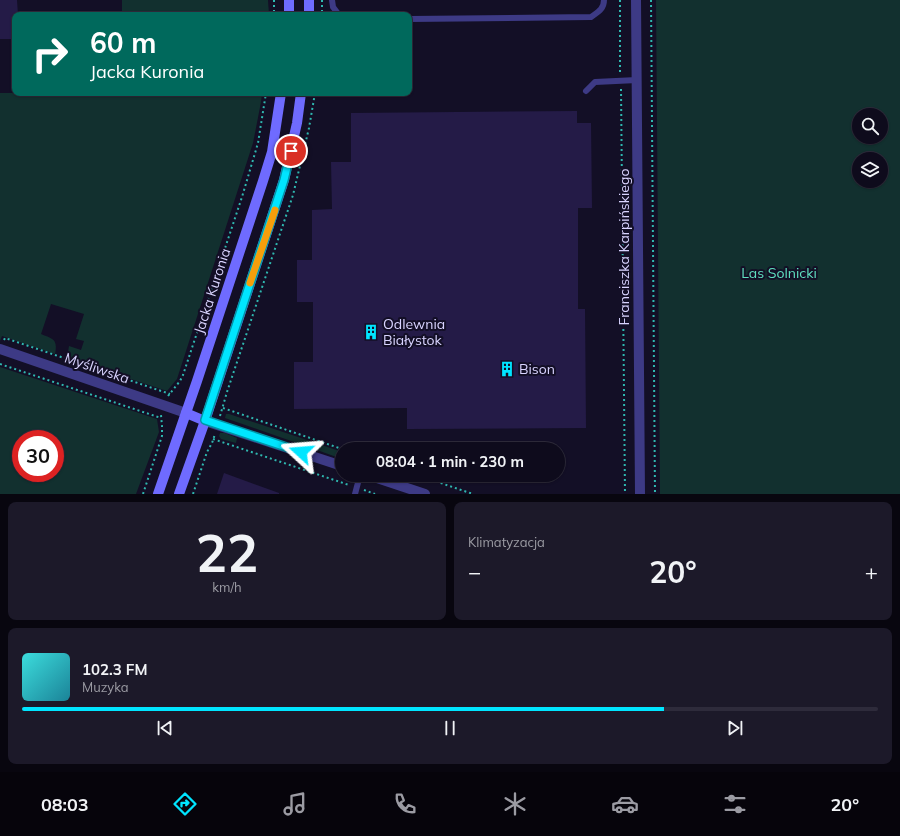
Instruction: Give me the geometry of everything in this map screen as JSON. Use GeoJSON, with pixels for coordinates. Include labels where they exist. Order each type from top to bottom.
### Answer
{"type":"FeatureCollection","features":[{"type":"Feature","properties":{"kind":"main road"},"geometry":{"type":"LineString","coordinates":[[289,0],[289,12]]}},
{"type":"Feature","properties":{"kind":"main road"},"geometry":{"type":"LineString","coordinates":[[308,0],[309,12]]}},
{"type":"Feature","properties":{"kind":"main road","name":"Jacka Kuronia"},"geometry":{"type":"LineString","coordinates":[[158,494],[272,152],[281,96]]}},
{"type":"Feature","properties":{"kind":"main road"},"geometry":{"type":"LineString","coordinates":[[179,494],[284,180],[297,123],[301,96]]}},
{"type":"Feature","properties":{"kind":"main road"},"geometry":{"type":"LineString","coordinates":[[186,413],[205,420]]}},
{"type":"Feature","properties":{"kind":"street","name":"Franciszka Karpińskiego"},"geometry":{"type":"LineString","coordinates":[[636,0],[640,494]]}},
{"type":"Feature","properties":{"kind":"street","name":"Myśliwska"},"geometry":{"type":"LineString","coordinates":[[0,349],[186,413]]}},
{"type":"Feature","properties":{"kind":"street"},"geometry":{"type":"LineString","coordinates":[[205,420],[335,464]]}},
{"type":"Feature","properties":{"kind":"street"},"geometry":{"type":"LineString","coordinates":[[389,482],[425,494]]}},
{"type":"Feature","properties":{"kind":"lane"},"geometry":{"type":"LineString","coordinates":[[332,0],[333,7],[337,12]]}},
{"type":"Feature","properties":{"kind":"lane"},"geometry":{"type":"LineString","coordinates":[[412,19],[591,17],[599,12],[604,5],[604,0]]}},
{"type":"Feature","properties":{"kind":"lane"},"geometry":{"type":"LineString","coordinates":[[586,91],[595,82],[637,80]]}},
{"type":"Feature","properties":{"kind":"path"},"geometry":{"type":"LineString","coordinates":[[274,0],[274,12]]}},
{"type":"Feature","properties":{"kind":"path"},"geometry":{"type":"LineString","coordinates":[[322,0],[322,12]]}},
{"type":"Feature","properties":{"kind":"path"},"geometry":{"type":"LineString","coordinates":[[620,0],[624,494]]}},
{"type":"Feature","properties":{"kind":"path"},"geometry":{"type":"LineString","coordinates":[[651,0],[655,494]]}},
{"type":"Feature","properties":{"kind":"path"},"geometry":{"type":"LineString","coordinates":[[143,494],[162,436],[160,411],[165,399],[180,382],[242,197],[258,143],[266,96]]}},
{"type":"Feature","properties":{"kind":"path"},"geometry":{"type":"LineString","coordinates":[[193,494],[207,452],[212,444],[229,385],[293,195],[309,128],[314,96]]}},
{"type":"Feature","properties":{"kind":"path"},"geometry":{"type":"LineString","coordinates":[[0,349],[5,338],[170,394]]}},
{"type":"Feature","properties":{"kind":"path"},"geometry":{"type":"LineString","coordinates":[[0,364],[161,418]]}},
{"type":"Feature","properties":{"kind":"path"},"geometry":{"type":"LineString","coordinates":[[223,408],[335,447]]}},
{"type":"Feature","properties":{"kind":"path"},"geometry":{"type":"LineString","coordinates":[[213,439],[356,491],[375,494]]}},
{"type":"Feature","properties":{"kind":"path"},"geometry":{"type":"LineString","coordinates":[[438,482],[474,494]]}},
{"type":"Feature","properties":{"kind":"green space"},"geometry":{"type":"Polygon","coordinates":[[[122,0],[268,0],[269,12],[122,12],[122,0]]]}},
{"type":"Feature","properties":{"kind":"green space","name":"Las Solnicki"},"geometry":{"type":"Polygon","coordinates":[[[656,0],[900,0],[900,494],[660,494],[656,0]]]}},
{"type":"Feature","properties":{"kind":"green space"},"geometry":{"type":"Polygon","coordinates":[[[0,93],[12,93],[12,96],[262,96],[253,143],[177,379],[167,391],[67,358],[69,346],[81,350],[84,341],[76,339],[84,314],[51,304],[41,334],[54,340],[56,345],[55,354],[2,336],[0,341],[0,93]]]}},
{"type":"Feature","properties":{"kind":"green space"},"geometry":{"type":"Polygon","coordinates":[[[0,367],[157,419],[159,432],[136,494],[0,494],[0,367]]]}},
{"type":"Feature","properties":{"kind":"green space"},"geometry":{"type":"Polygon","coordinates":[[[226,414],[316,443],[314,449],[225,418],[226,414]]]}},
{"type":"Feature","properties":{"kind":"green space"},"geometry":{"type":"Polygon","coordinates":[[[220,433],[225,433],[237,438],[236,443],[221,439],[219,436],[220,433]]]}},
{"type":"Feature","properties":{"kind":"green space"},"geometry":{"type":"Polygon","coordinates":[[[319,444],[335,450],[335,456],[317,450],[319,444]]]}},
{"type":"Feature","properties":{"kind":"building"},"geometry":{"type":"Polygon","coordinates":[[[0,0],[17,0],[18,12],[12,12],[12,39],[0,39],[0,0]]]}},
{"type":"Feature","properties":{"kind":"building"},"geometry":{"type":"Polygon","coordinates":[[[577,111],[577,123],[591,123],[592,208],[578,208],[578,309],[585,309],[586,428],[407,429],[407,408],[294,409],[294,362],[313,362],[313,302],[297,302],[297,260],[312,260],[312,210],[332,209],[331,162],[351,162],[351,113],[577,111]]]}},
{"type":"Feature","properties":{"kind":"building"},"geometry":{"type":"Polygon","coordinates":[[[224,473],[279,493],[279,494],[217,494],[224,473]]]}},
{"type":"Feature","properties":{"kind":"slow traffic"},"geometry":{"type":"LineString","coordinates":[[250,283],[275,210]]}},
{"type":"Feature","properties":{"kind":"place","name":"Odlewnia Białystok"},"geometry":{"type":"Point","coordinates":[371,332]}},
{"type":"Feature","properties":{"kind":"place","name":"Bison"},"geometry":{"type":"Point","coordinates":[507,369]}},
{"type":"Feature","properties":{"kind":"route"},"geometry":{"type":"LineString","coordinates":[[291,151],[284,180],[205,420],[301,452]]}}]}
